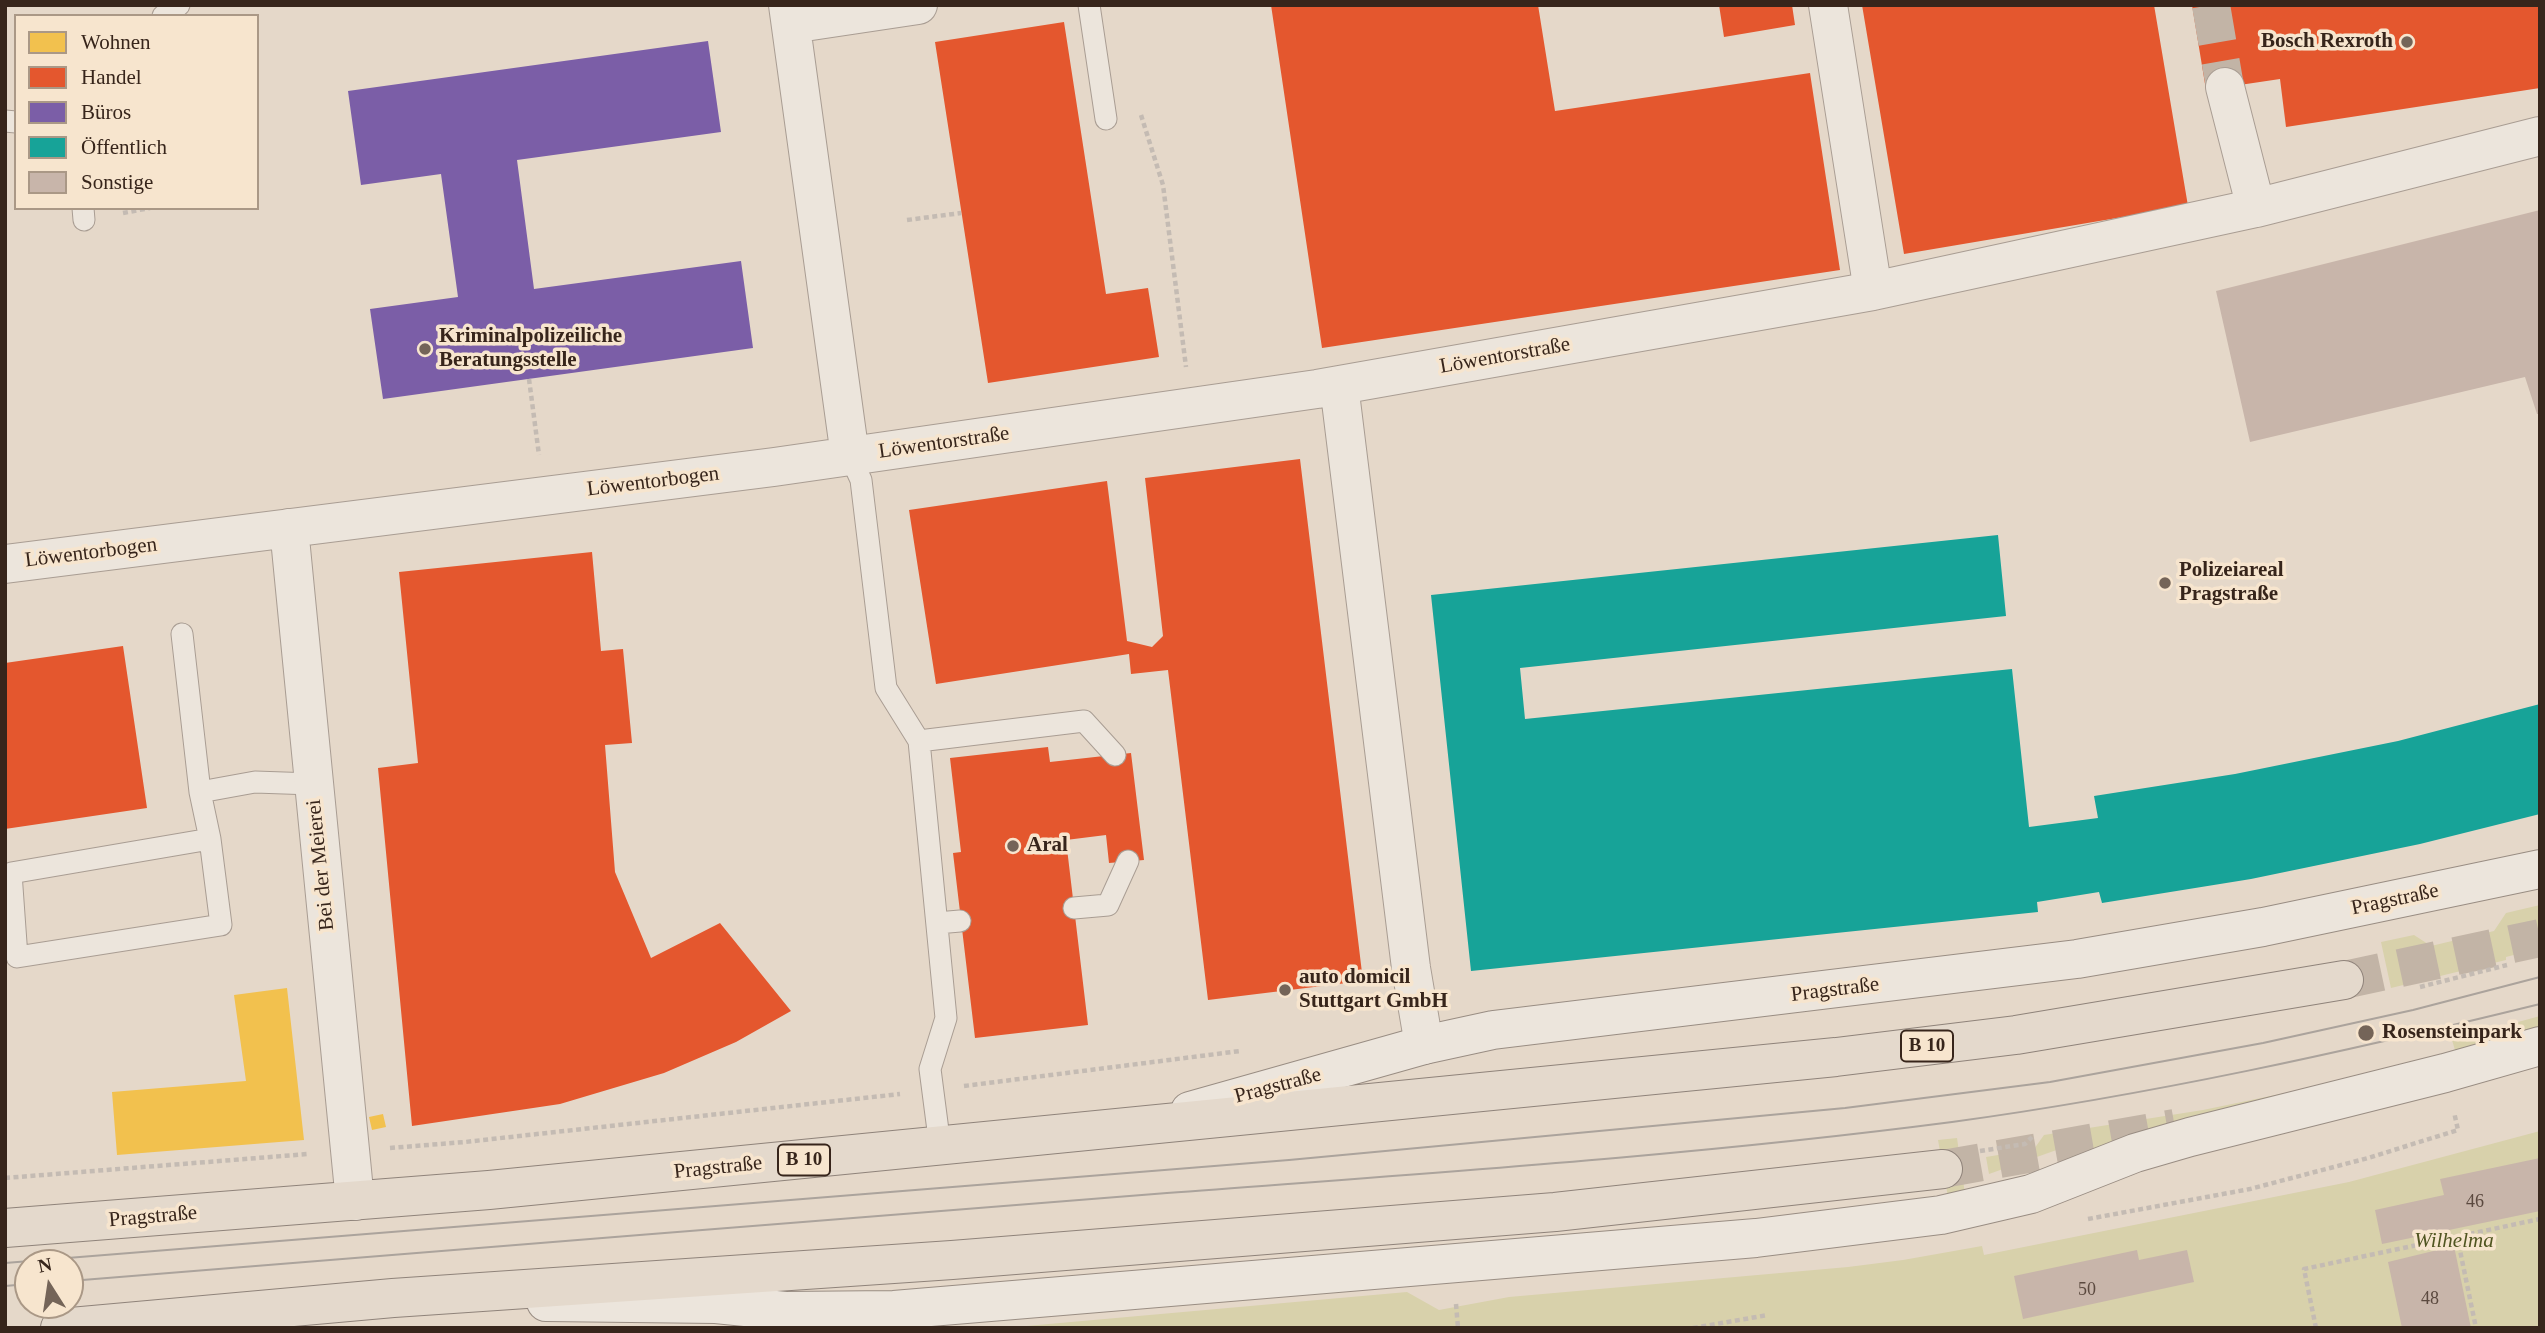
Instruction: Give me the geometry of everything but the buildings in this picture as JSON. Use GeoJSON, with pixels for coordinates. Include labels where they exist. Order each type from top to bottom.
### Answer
{"type":"FeatureCollection","features":[{"type":"Feature","properties":{"kind":"main road","name":"B 10"},"geometry":{"type":"LineString","coordinates":[[1119,1129],[1864,1054],[2016,1035],[2344,980]]}},
{"type":"Feature","properties":{"kind":"main road","name":"Pragstraße"},"geometry":{"type":"LineString","coordinates":[[5,1228],[355,1201],[1119,1129]]}},
{"type":"Feature","properties":{"kind":"main road"},"geometry":{"type":"LineString","coordinates":[[60,1328],[393,1298],[952,1260],[1555,1212],[1943,1169]]}},
{"type":"Feature","properties":{"kind":"street"},"geometry":{"type":"LineString","coordinates":[[850,456],[790,15],[918,5]]}},
{"type":"Feature","properties":{"kind":"street"},"geometry":{"type":"LineString","coordinates":[[1828,5],[1873,291]]}},
{"type":"Feature","properties":{"kind":"street"},"geometry":{"type":"LineString","coordinates":[[2225,87],[2256,208]]}},
{"type":"Feature","properties":{"kind":"street","name":"Löwentorstraße"},"geometry":{"type":"LineString","coordinates":[[850,456],[1339,385],[1873,291],[2256,208],[2540,136]]}},
{"type":"Feature","properties":{"kind":"street"},"geometry":{"type":"LineString","coordinates":[[1339,385],[1411,968],[1424,1045]]}},
{"type":"Feature","properties":{"kind":"street","name":"Löwentorbogen"},"geometry":{"type":"LineString","coordinates":[[5,564],[850,456]]}},
{"type":"Feature","properties":{"kind":"street","name":"Bei der Meierei"},"geometry":{"type":"LineString","coordinates":[[289,528],[355,1201]]}},
{"type":"Feature","properties":{"kind":"street","name":"Pragstraße"},"geometry":{"type":"LineString","coordinates":[[1119,1129],[1424,1045],[1493,1030],[2077,959],[2263,927],[2540,869]]}},
{"type":"Feature","properties":{"kind":"street"},"geometry":{"type":"LineString","coordinates":[[393,1298],[716,1304],[785,1311],[894,1310],[1728,1241],[1842,1229],[1941,1215],[2018,1198],[2135,1153],[2190,1136],[2445,1073],[2540,1046]]}},
{"type":"Feature","properties":{"kind":"lane"},"geometry":{"type":"LineString","coordinates":[[1089,5],[1106,119]]}},
{"type":"Feature","properties":{"kind":"lane"},"geometry":{"type":"LineString","coordinates":[[850,456],[861,480],[886,688],[919,741],[946,1018],[930,1069],[940,1146]]}},
{"type":"Feature","properties":{"kind":"lane"},"geometry":{"type":"LineString","coordinates":[[181,634],[200,792],[210,839],[221,925],[17,957],[11,873],[210,839]]}},
{"type":"Feature","properties":{"kind":"lane"},"geometry":{"type":"LineString","coordinates":[[919,741],[1084,721],[1115,754]]}},
{"type":"Feature","properties":{"kind":"lane"},"geometry":{"type":"LineString","coordinates":[[200,792],[256,782],[313,784]]}},
{"type":"Feature","properties":{"kind":"lane"},"geometry":{"type":"LineString","coordinates":[[1074,908],[1108,905],[1128,862]]}},
{"type":"Feature","properties":{"kind":"lane"},"geometry":{"type":"LineString","coordinates":[[937,923],[960,921]]}},
{"type":"Feature","properties":{"kind":"path"},"geometry":{"type":"LineString","coordinates":[[1141,114],[1163,185],[1191,407]]}},
{"type":"Feature","properties":{"kind":"path"},"geometry":{"type":"LineString","coordinates":[[123,213],[139,210]]}},
{"type":"Feature","properties":{"kind":"path"},"geometry":{"type":"LineString","coordinates":[[908,220],[961,213]]}},
{"type":"Feature","properties":{"kind":"path"},"geometry":{"type":"LineString","coordinates":[[530,379],[536,433]]}},
{"type":"Feature","properties":{"kind":"path"},"geometry":{"type":"LineString","coordinates":[[2420,987],[2507,965]]}},
{"type":"Feature","properties":{"kind":"path"},"geometry":{"type":"LineString","coordinates":[[667,1119],[933,1090],[1249,1050]]}},
{"type":"Feature","properties":{"kind":"path"},"geometry":{"type":"LineString","coordinates":[[2076,1222],[2249,1189],[2368,1158],[2458,1130],[2454,1112]]}},
{"type":"Feature","properties":{"kind":"path"},"geometry":{"type":"LineString","coordinates":[[1985,1150],[2025,1144],[2032,1137]]}},
{"type":"Feature","properties":{"kind":"path"},"geometry":{"type":"LineString","coordinates":[[2316,1328],[2304,1269],[2540,1219]]}},
{"type":"Feature","properties":{"kind":"path"},"geometry":{"type":"LineString","coordinates":[[2457,1236],[2476,1328]]}},
{"type":"Feature","properties":{"kind":"path"},"geometry":{"type":"LineString","coordinates":[[1693,1328],[1768,1315]]}},
{"type":"Feature","properties":{"kind":"green space"},"geometry":{"type":"Polygon","coordinates":[[[2540,905],[2540,948],[2506,957],[2506,960],[2391,988],[2381,942],[2414,935],[2431,946],[2494,931],[2506,913],[2540,905]]]}},
{"type":"Feature","properties":{"kind":"green space"},"geometry":{"type":"Polygon","coordinates":[[[2540,1016],[2540,1031],[2457,1057],[2452,1040],[2540,1016]]]}},
{"type":"Feature","properties":{"kind":"green space"},"geometry":{"type":"Polygon","coordinates":[[[2319,1086],[2087,1159],[2065,1147],[1989,1174],[1986,1157],[2034,1149],[2044,1135],[2203,1110],[2319,1086]]]}},
{"type":"Feature","properties":{"kind":"green space","name":"Wilhelma"},"geometry":{"type":"Polygon","coordinates":[[[2540,1131],[2540,1328],[1004,1328],[1407,1292],[1439,1310],[1509,1297],[1848,1267],[1982,1246],[1984,1255],[2349,1182],[2540,1131]]]}},
{"type":"Feature","properties":{"kind":"green space"},"geometry":{"type":"Polygon","coordinates":[[[1957,1138],[1965,1194],[1948,1197],[1938,1140],[1957,1138]]]}},
{"type":"Feature","properties":{"kind":"tunnel"},"geometry":{"type":"LineString","coordinates":[[2211,5],[2225,87]]}},
{"type":"Feature","properties":{"kind":"tunnel"},"geometry":{"type":"LineString","coordinates":[[2344,980],[2540,938]]}},
{"type":"Feature","properties":{"kind":"tunnel"},"geometry":{"type":"LineString","coordinates":[[1943,1169],[2175,1128]]}},
{"type":"Feature","properties":{"kind":"tram line"},"geometry":{"type":"LineString","coordinates":[[5,1263],[1289,1160],[1845,1108],[2050,1082],[2263,1043],[2413,1010],[2540,977]]}},
{"type":"Feature","properties":{"kind":"tram line"},"geometry":{"type":"LineString","coordinates":[[84,1280],[1560,1163],[1854,1134],[2026,1111],[2174,1085],[2394,1039],[2540,1004]]}},
{"type":"Feature","properties":{"kind":"tram line"},"geometry":{"type":"LineString","coordinates":[[5,1286],[14,1285]]}},
{"type":"Feature","properties":{"kind":"place","name":"Bosch Rexroth"},"geometry":{"type":"Point","coordinates":[2407,42]}},
{"type":"Feature","properties":{"kind":"place","name":"Kriminalpolizeiliche Beratungsstelle"},"geometry":{"type":"Point","coordinates":[425,349]}},
{"type":"Feature","properties":{"kind":"place","name":"Polizeiareal Pragstraße"},"geometry":{"type":"Point","coordinates":[2165,583]}},
{"type":"Feature","properties":{"kind":"place","name":"Aral"},"geometry":{"type":"Point","coordinates":[1013,846]}},
{"type":"Feature","properties":{"kind":"place","name":"auto domicil Stuttgart GmbH"},"geometry":{"type":"Point","coordinates":[1285,990]}},
{"type":"Feature","properties":{"kind":"place","name":"Rosensteinpark"},"geometry":{"type":"Point","coordinates":[2366,1033]}}]}
